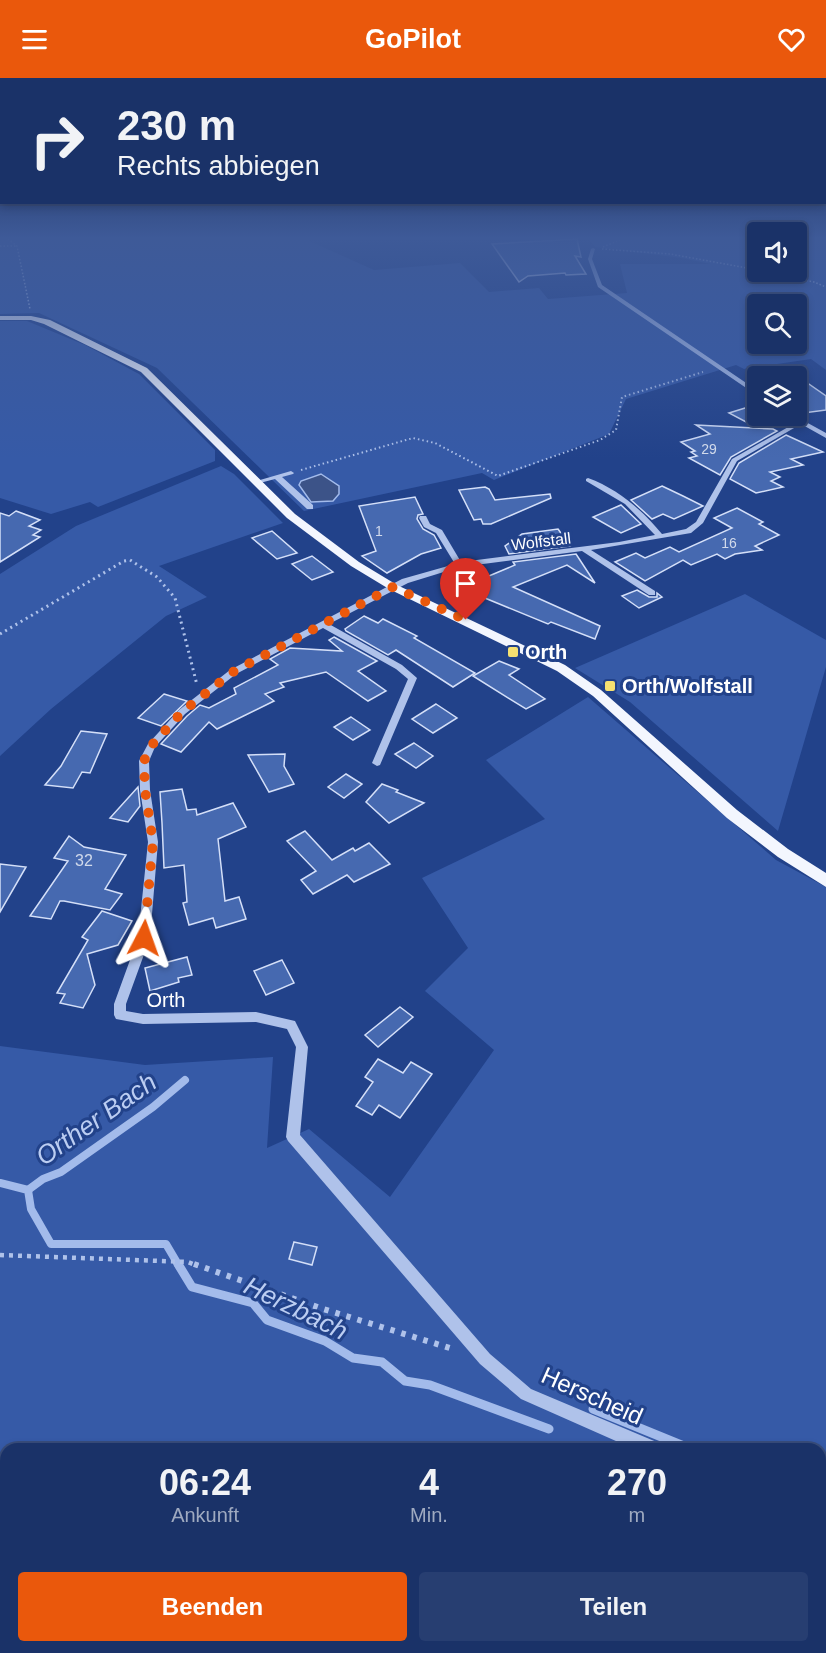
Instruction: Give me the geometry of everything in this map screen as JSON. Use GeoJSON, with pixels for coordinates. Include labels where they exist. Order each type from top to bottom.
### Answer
{"type":"FeatureCollection","features":[{"type":"Feature","properties":{"kind":"main road"},"geometry":{"type":"LineString","coordinates":[[0,318],[31,318],[47,322],[144,370],[291,516],[322,540],[393,587],[561,668],[597,693],[732,814],[783,854],[826,881]]}},
{"type":"Feature","properties":{"kind":"street"},"geometry":{"type":"LineString","coordinates":[[638,312],[747,387]]}},
{"type":"Feature","properties":{"kind":"street"},"geometry":{"type":"LineString","coordinates":[[807,425],[826,436]]}},
{"type":"Feature","properties":{"kind":"street","name":"Wolfstall"},"geometry":{"type":"LineString","coordinates":[[393,587],[459,565],[584,549],[688,531],[699,523],[734,460],[794,426]]}},
{"type":"Feature","properties":{"kind":"street"},"geometry":{"type":"LineString","coordinates":[[256,482],[291,473]]}},
{"type":"Feature","properties":{"kind":"street"},"geometry":{"type":"LineString","coordinates":[[277,477],[310,507]]}},
{"type":"Feature","properties":{"kind":"street"},"geometry":{"type":"LineString","coordinates":[[588,480],[615,493],[639,510],[659,535]]}},
{"type":"Feature","properties":{"kind":"street"},"geometry":{"type":"LineString","coordinates":[[423,518],[427,525],[439,532],[459,565]]}},
{"type":"Feature","properties":{"kind":"street"},"geometry":{"type":"LineString","coordinates":[[584,549],[651,593]]}},
{"type":"Feature","properties":{"kind":"street","name":"Orth"},"geometry":{"type":"LineString","coordinates":[[393,587],[233,672],[182,712],[151,746],[144,761],[145,790],[153,842],[144,938],[120,1004],[120,1015],[143,1019],[256,1017],[291,1025],[302,1047],[293,1137],[485,1359]]}},
{"type":"Feature","properties":{"kind":"street"},"geometry":{"type":"LineString","coordinates":[[324,625],[399,667],[413,678],[377,763]]}},
{"type":"Feature","properties":{"kind":"street","name":"Herscheid"},"geometry":{"type":"LineString","coordinates":[[485,1359],[526,1394],[639,1443]]}},
{"type":"Feature","properties":{"kind":"path"},"geometry":{"type":"LineString","coordinates":[[30,312],[31,318]]}},
{"type":"Feature","properties":{"kind":"path"},"geometry":{"type":"LineString","coordinates":[[291,473],[413,438],[426,438],[482,471],[498,476],[600,440],[616,430],[622,397],[717,367]]}},
{"type":"Feature","properties":{"kind":"path"},"geometry":{"type":"LineString","coordinates":[[0,634],[124,561],[130,560],[157,577],[175,598],[197,685],[206,693]]}},
{"type":"Feature","properties":{"kind":"path"},"geometry":{"type":"LineString","coordinates":[[0,1255],[188,1262],[299,1301],[485,1359]]}},
{"type":"Feature","properties":{"kind":"shaded area"},"geometry":{"type":"Polygon","coordinates":[[[0,312],[747,312],[747,354],[807,354],[807,312],[826,312],[826,370],[811,359],[764,366],[747,366],[747,369],[744,369],[736,365],[626,399],[609,434],[494,480],[482,473],[304,511],[157,368],[39,313],[0,312]]]}},
{"type":"Feature","properties":{"kind":"shaded area"},"geometry":{"type":"Polygon","coordinates":[[[0,321],[27,321],[85,345],[139,374],[215,450],[215,461],[98,507],[90,502],[51,514],[0,498],[0,321]]]}},
{"type":"Feature","properties":{"kind":"shaded area"},"geometry":{"type":"Polygon","coordinates":[[[221,466],[234,474],[283,523],[159,566],[207,597],[166,616],[51,709],[0,756],[0,574],[76,526],[221,466]]]}},
{"type":"Feature","properties":{"kind":"shaded area"},"geometry":{"type":"Polygon","coordinates":[[[321,474],[339,486],[339,494],[333,501],[311,502],[299,485],[301,481],[321,474]]]}},
{"type":"Feature","properties":{"kind":"shaded area"},"geometry":{"type":"Polygon","coordinates":[[[745,594],[826,640],[826,667],[778,831],[630,702],[575,668],[745,594]]]}},
{"type":"Feature","properties":{"kind":"shaded area"},"geometry":{"type":"Polygon","coordinates":[[[588,697],[776,860],[826,887],[826,1443],[0,1443],[0,1046],[145,1065],[273,1057],[267,1148],[309,1129],[390,1197],[494,1050],[425,991],[468,948],[422,878],[545,819],[486,760],[588,697]]]}},
{"type":"Feature","properties":{"kind":"building"},"geometry":{"type":"Polygon","coordinates":[[[807,383],[826,396],[826,410],[807,413],[807,383]]]}},
{"type":"Feature","properties":{"kind":"building"},"geometry":{"type":"Polygon","coordinates":[[[747,407],[747,422],[729,413],[747,407]]]}},
{"type":"Feature","properties":{"kind":"building"},"geometry":{"type":"Polygon","coordinates":[[[696,425],[777,431],[731,457],[720,475],[689,458],[697,456],[691,452],[695,451],[681,442],[710,434],[696,425]]]}},
{"type":"Feature","properties":{"kind":"building"},"geometry":{"type":"Polygon","coordinates":[[[786,435],[823,452],[791,459],[803,465],[770,472],[780,477],[771,481],[783,487],[756,493],[730,479],[739,463],[786,435]]]}},
{"type":"Feature","properties":{"kind":"building"},"geometry":{"type":"Polygon","coordinates":[[[662,486],[703,506],[674,519],[663,514],[652,519],[631,500],[662,486]]]}},
{"type":"Feature","properties":{"kind":"building"},"geometry":{"type":"Polygon","coordinates":[[[485,487],[489,489],[495,500],[550,494],[551,498],[491,524],[483,524],[481,519],[474,520],[459,490],[485,487]]]}},
{"type":"Feature","properties":{"kind":"building"},"geometry":{"type":"Polygon","coordinates":[[[415,497],[423,514],[418,515],[417,519],[423,529],[434,535],[441,548],[421,554],[387,573],[362,556],[376,551],[359,506],[415,497]]]}},
{"type":"Feature","properties":{"kind":"building"},"geometry":{"type":"Polygon","coordinates":[[[621,505],[641,524],[621,533],[593,517],[621,505]]]}},
{"type":"Feature","properties":{"kind":"building"},"geometry":{"type":"Polygon","coordinates":[[[737,508],[763,522],[759,524],[779,535],[755,546],[762,550],[735,554],[725,559],[717,554],[691,565],[683,560],[645,581],[615,562],[636,553],[645,558],[670,547],[679,552],[732,528],[714,518],[737,508]]]}},
{"type":"Feature","properties":{"kind":"building"},"geometry":{"type":"Polygon","coordinates":[[[16,511],[40,520],[29,526],[41,530],[33,535],[40,537],[0,562],[0,513],[9,516],[16,511]]]}},
{"type":"Feature","properties":{"kind":"building"},"geometry":{"type":"Polygon","coordinates":[[[558,529],[570,546],[509,554],[505,546],[522,534],[558,529]]]}},
{"type":"Feature","properties":{"kind":"building"},"geometry":{"type":"Polygon","coordinates":[[[272,531],[297,553],[277,559],[252,538],[272,531]]]}},
{"type":"Feature","properties":{"kind":"building"},"geometry":{"type":"Polygon","coordinates":[[[576,554],[595,583],[567,565],[513,587],[600,626],[595,639],[551,622],[548,624],[480,596],[483,594],[465,586],[515,565],[513,562],[576,554]]]}},
{"type":"Feature","properties":{"kind":"building"},"geometry":{"type":"Polygon","coordinates":[[[312,556],[333,572],[312,580],[292,564],[312,556]]]}},
{"type":"Feature","properties":{"kind":"building"},"geometry":{"type":"Polygon","coordinates":[[[637,590],[649,597],[657,597],[657,593],[662,597],[639,608],[622,596],[637,590]]]}},
{"type":"Feature","properties":{"kind":"building"},"geometry":{"type":"Polygon","coordinates":[[[364,616],[378,623],[383,619],[417,636],[414,638],[475,673],[453,687],[396,650],[388,655],[346,631],[345,629],[364,616]]]}},
{"type":"Feature","properties":{"kind":"building"},"geometry":{"type":"Polygon","coordinates":[[[334,637],[377,661],[358,671],[386,691],[368,701],[326,672],[280,683],[284,687],[265,694],[274,701],[217,729],[209,722],[181,752],[161,744],[200,705],[209,708],[236,694],[234,688],[278,665],[270,659],[290,648],[342,651],[329,640],[334,637]]]}},
{"type":"Feature","properties":{"kind":"building"},"geometry":{"type":"Polygon","coordinates":[[[499,661],[519,669],[509,675],[545,699],[526,709],[473,676],[499,661]]]}},
{"type":"Feature","properties":{"kind":"building"},"geometry":{"type":"Polygon","coordinates":[[[164,694],[187,701],[161,726],[138,718],[164,694]]]}},
{"type":"Feature","properties":{"kind":"building"},"geometry":{"type":"Polygon","coordinates":[[[436,704],[457,718],[433,733],[412,719],[436,704]]]}},
{"type":"Feature","properties":{"kind":"building"},"geometry":{"type":"Polygon","coordinates":[[[351,717],[370,730],[353,740],[334,727],[351,717]]]}},
{"type":"Feature","properties":{"kind":"building"},"geometry":{"type":"Polygon","coordinates":[[[81,731],[107,734],[90,773],[82,772],[73,788],[45,785],[61,766],[81,731]]]}},
{"type":"Feature","properties":{"kind":"building"},"geometry":{"type":"Polygon","coordinates":[[[414,743],[433,756],[416,768],[395,754],[414,743]]]}},
{"type":"Feature","properties":{"kind":"building"},"geometry":{"type":"Polygon","coordinates":[[[285,754],[284,766],[294,784],[269,792],[248,755],[285,754]]]}},
{"type":"Feature","properties":{"kind":"building"},"geometry":{"type":"Polygon","coordinates":[[[346,774],[362,784],[344,798],[328,787],[346,774]]]}},
{"type":"Feature","properties":{"kind":"building"},"geometry":{"type":"Polygon","coordinates":[[[382,784],[424,803],[389,823],[366,802],[382,784]]]}},
{"type":"Feature","properties":{"kind":"building"},"geometry":{"type":"Polygon","coordinates":[[[138,787],[140,806],[128,822],[110,818],[138,787]]]}},
{"type":"Feature","properties":{"kind":"building"},"geometry":{"type":"Polygon","coordinates":[[[182,789],[187,810],[196,809],[197,815],[233,803],[246,827],[218,839],[225,901],[239,897],[246,919],[216,928],[213,918],[189,925],[183,903],[187,902],[184,865],[164,868],[160,792],[182,789]]]}},
{"type":"Feature","properties":{"kind":"building"},"geometry":{"type":"Polygon","coordinates":[[[305,831],[332,860],[353,848],[355,851],[369,843],[390,864],[354,882],[347,875],[313,894],[301,880],[316,871],[287,841],[305,831]]]}},
{"type":"Feature","properties":{"kind":"building"},"geometry":{"type":"Polygon","coordinates":[[[69,836],[84,847],[126,855],[105,889],[122,894],[110,910],[60,901],[51,919],[30,916],[68,861],[54,858],[69,836]]]}},
{"type":"Feature","properties":{"kind":"building"},"geometry":{"type":"Polygon","coordinates":[[[0,864],[26,867],[0,912],[0,864]]]}},
{"type":"Feature","properties":{"kind":"building"},"geometry":{"type":"Polygon","coordinates":[[[102,911],[132,921],[118,945],[87,954],[95,985],[83,1008],[60,1003],[65,994],[57,993],[88,940],[82,937],[102,911]]]}},
{"type":"Feature","properties":{"kind":"building"},"geometry":{"type":"Polygon","coordinates":[[[187,957],[192,975],[178,978],[179,982],[150,991],[145,968],[187,957]]]}},
{"type":"Feature","properties":{"kind":"building"},"geometry":{"type":"Polygon","coordinates":[[[282,960],[294,983],[266,995],[254,971],[282,960]]]}},
{"type":"Feature","properties":{"kind":"building"},"geometry":{"type":"Polygon","coordinates":[[[400,1007],[413,1017],[378,1047],[365,1035],[400,1007]]]}},
{"type":"Feature","properties":{"kind":"building"},"geometry":{"type":"Polygon","coordinates":[[[378,1059],[403,1073],[411,1062],[432,1074],[400,1118],[379,1105],[372,1115],[356,1106],[373,1082],[365,1077],[378,1059]]]}},
{"type":"Feature","properties":{"kind":"building"},"geometry":{"type":"Polygon","coordinates":[[[294,1242],[317,1247],[312,1265],[289,1259],[294,1242]]]}},
{"type":"Feature","properties":{"kind":"waterway","name":"Orther Bach"},"geometry":{"type":"LineString","coordinates":[[28,1190],[43,1179],[61,1172],[153,1107],[185,1080]]}},
{"type":"Feature","properties":{"kind":"waterway","name":"Herzbach"},"geometry":{"type":"LineString","coordinates":[[0,1183],[28,1190]]}},
{"type":"Feature","properties":{"kind":"waterway","name":"Herzbach"},"geometry":{"type":"LineString","coordinates":[[28,1190],[31,1209],[51,1244],[166,1244],[179,1266]]}},
{"type":"Feature","properties":{"kind":"waterway","name":"Herzbach"},"geometry":{"type":"LineString","coordinates":[[178,1264],[192,1287],[253,1303],[267,1320],[325,1341],[353,1358],[382,1362],[405,1381],[430,1385],[549,1429]]}},
{"type":"Feature","properties":{"kind":"waterway","name":"Herzbach"},"geometry":{"type":"LineString","coordinates":[[593,1409],[676,1443]]}},
{"type":"Feature","properties":{"kind":"place","name":"Orth"},"geometry":{"type":"Point","coordinates":[513,652]}},
{"type":"Feature","properties":{"kind":"place","name":"Orth/Wolfstall"},"geometry":{"type":"Point","coordinates":[610,686]}},
{"type":"Feature","properties":{"kind":"route"},"geometry":{"type":"LineString","coordinates":[[144,938],[153,842],[145,790],[144,761],[151,746],[182,712],[233,672],[393,587],[466,620]]}}]}
